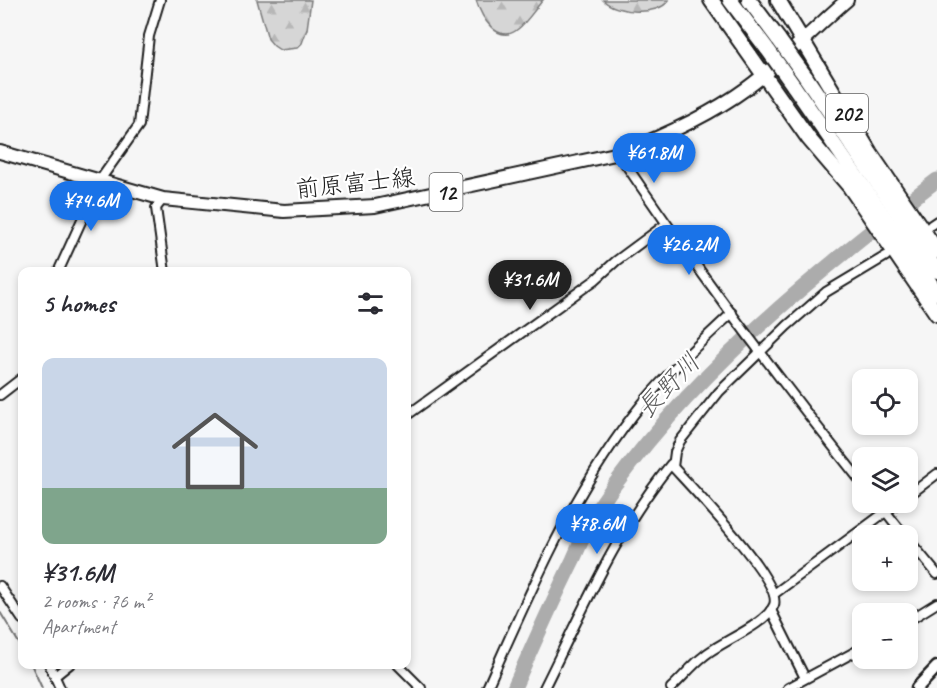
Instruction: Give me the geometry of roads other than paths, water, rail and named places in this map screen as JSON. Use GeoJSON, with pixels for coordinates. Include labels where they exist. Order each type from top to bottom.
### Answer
{"type":"FeatureCollection","features":[{"type":"Feature","properties":{"kind":"highway","name":"202"},"geometry":{"type":"LineString","coordinates":[[711,0],[809,139],[850,187],[878,195],[913,229],[937,314]]}},
{"type":"Feature","properties":{"kind":"highway"},"geometry":{"type":"LineString","coordinates":[[730,0],[878,195]]}},
{"type":"Feature","properties":{"kind":"highway"},"geometry":{"type":"LineString","coordinates":[[749,0],[805,76],[878,195]]}},
{"type":"Feature","properties":{"kind":"highway","name":"202"},"geometry":{"type":"LineString","coordinates":[[778,0],[803,39],[878,195],[937,251]]}},
{"type":"Feature","properties":{"kind":"highway"},"geometry":{"type":"LineString","coordinates":[[913,229],[937,271]]}},
{"type":"Feature","properties":{"kind":"highway"},"geometry":{"type":"LineString","coordinates":[[913,229],[937,293]]}},
{"type":"Feature","properties":{"kind":"main road","name":"前原富士線"},"geometry":{"type":"LineString","coordinates":[[0,152],[163,199],[284,211],[375,206],[620,153],[650,142],[713,110],[746,89],[847,0]]}},
{"type":"Feature","properties":{"kind":"main road"},"geometry":{"type":"LineString","coordinates":[[916,688],[937,667]]}},
{"type":"Feature","properties":{"kind":"street"},"geometry":{"type":"LineString","coordinates":[[60,267],[100,180],[139,125],[149,36],[160,0]]}},
{"type":"Feature","properties":{"kind":"street"},"geometry":{"type":"LineString","coordinates":[[620,153],[666,224],[852,470]]}},
{"type":"Feature","properties":{"kind":"street"},"geometry":{"type":"LineString","coordinates":[[163,199],[156,208],[164,267]]}},
{"type":"Feature","properties":{"kind":"street"},"geometry":{"type":"LineString","coordinates":[[411,412],[595,280],[616,261],[666,224]]}},
{"type":"Feature","properties":{"kind":"street"},"geometry":{"type":"LineString","coordinates":[[673,467],[675,452],[680,441],[719,392],[826,292],[886,256]]}},
{"type":"Feature","properties":{"kind":"street"},"geometry":{"type":"LineString","coordinates":[[487,688],[541,570],[600,464],[642,404],[665,378],[732,313]]}},
{"type":"Feature","properties":{"kind":"street"},"geometry":{"type":"LineString","coordinates":[[0,395],[18,381]]}},
{"type":"Feature","properties":{"kind":"street"},"geometry":{"type":"LineString","coordinates":[[544,688],[573,626],[611,556],[653,486],[671,464],[751,557],[765,576],[774,594],[774,604],[771,609],[752,628],[705,655],[671,688]]}},
{"type":"Feature","properties":{"kind":"street"},"geometry":{"type":"LineString","coordinates":[[918,488],[937,474]]}},
{"type":"Feature","properties":{"kind":"street"},"geometry":{"type":"LineString","coordinates":[[774,594],[885,513]]}},
{"type":"Feature","properties":{"kind":"street"},"geometry":{"type":"LineString","coordinates":[[887,513],[896,525]]}},
{"type":"Feature","properties":{"kind":"street"},"geometry":{"type":"LineString","coordinates":[[918,551],[937,574]]}},
{"type":"Feature","properties":{"kind":"street"},"geometry":{"type":"LineString","coordinates":[[0,586],[18,613]]}},
{"type":"Feature","properties":{"kind":"street"},"geometry":{"type":"LineString","coordinates":[[918,615],[937,603]]}},
{"type":"Feature","properties":{"kind":"street"},"geometry":{"type":"LineString","coordinates":[[771,609],[805,678]]}},
{"type":"Feature","properties":{"kind":"street"},"geometry":{"type":"LineString","coordinates":[[788,688],[852,653]]}},
{"type":"Feature","properties":{"kind":"street"},"geometry":{"type":"LineString","coordinates":[[52,669],[60,688]]}},
{"type":"Feature","properties":{"kind":"street"},"geometry":{"type":"LineString","coordinates":[[55,676],[64,669]]}},
{"type":"Feature","properties":{"kind":"street"},"geometry":{"type":"LineString","coordinates":[[401,669],[416,687]]}},
{"type":"Feature","properties":{"kind":"waterway","name":"長野川"},"geometry":{"type":"LineString","coordinates":[[514,688],[591,520],[633,460],[671,415],[754,330],[845,252],[937,180]]}},
{"type":"Feature","properties":{"kind":"waterway"},"geometry":{"type":"LineString","coordinates":[[0,612],[18,641]]}},
{"type":"Feature","properties":{"kind":"waterway"},"geometry":{"type":"LineString","coordinates":[[33,669],[42,688]]}}]}
